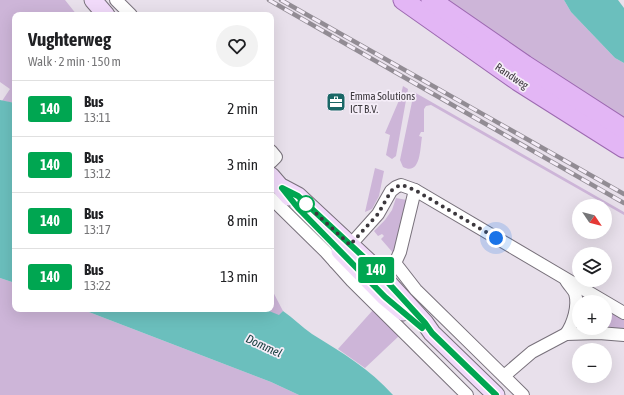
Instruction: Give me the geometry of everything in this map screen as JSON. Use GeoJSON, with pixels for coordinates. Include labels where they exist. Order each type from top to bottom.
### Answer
{"type":"FeatureCollection","features":[{"type":"Feature","properties":{"kind":"main road"},"geometry":{"type":"LineString","coordinates":[[93,0],[103,12]]}},
{"type":"Feature","properties":{"kind":"main road","name":"Randweg"},"geometry":{"type":"LineString","coordinates":[[403,0],[518,81],[624,148]]}},
{"type":"Feature","properties":{"kind":"main road","name":"Randweg"},"geometry":{"type":"LineString","coordinates":[[431,0],[525,65],[624,129]]}},
{"type":"Feature","properties":{"kind":"main road"},"geometry":{"type":"LineString","coordinates":[[275,187],[298,196],[342,254],[388,282],[425,323],[432,333],[496,395]]}},
{"type":"Feature","properties":{"kind":"street"},"geometry":{"type":"LineString","coordinates":[[116,0],[129,12]]}},
{"type":"Feature","properties":{"kind":"street"},"geometry":{"type":"LineString","coordinates":[[342,254],[378,214],[391,191],[402,185],[415,190],[624,313]]}},
{"type":"Feature","properties":{"kind":"street"},"geometry":{"type":"LineString","coordinates":[[275,187],[326,252],[342,254],[467,395]]}},
{"type":"Feature","properties":{"kind":"street"},"geometry":{"type":"LineString","coordinates":[[415,190],[400,252],[395,263],[416,290],[523,395]]}},
{"type":"Feature","properties":{"kind":"street"},"geometry":{"type":"LineString","coordinates":[[564,277],[575,294],[576,310],[566,334]]}},
{"type":"Feature","properties":{"kind":"street"},"geometry":{"type":"LineString","coordinates":[[504,376],[532,352],[566,334],[599,333],[624,335]]}},
{"type":"Feature","properties":{"kind":"shaded area"},"geometry":{"type":"Polygon","coordinates":[[[0,0],[65,0],[75,12],[12,12],[12,103],[2,101],[10,89],[0,82],[0,0]]]}},
{"type":"Feature","properties":{"kind":"shaded area"},"geometry":{"type":"Polygon","coordinates":[[[443,0],[564,0],[571,12],[615,58],[624,63],[624,122],[443,0]]]}},
{"type":"Feature","properties":{"kind":"shaded area"},"geometry":{"type":"Polygon","coordinates":[[[403,86],[408,89],[396,156],[392,159],[386,155],[390,135],[385,133],[400,98],[403,86]]]}},
{"type":"Feature","properties":{"kind":"shaded area"},"geometry":{"type":"Polygon","coordinates":[[[414,92],[601,199],[596,199],[431,105],[426,106],[424,109],[424,132],[421,132],[419,136],[422,137],[420,154],[416,164],[413,168],[409,169],[403,167],[400,160],[414,92]]]}},
{"type":"Feature","properties":{"kind":"shaded area"},"geometry":{"type":"Polygon","coordinates":[[[375,168],[384,171],[379,196],[372,209],[365,212],[375,168]]]}},
{"type":"Feature","properties":{"kind":"shaded area"},"geometry":{"type":"Polygon","coordinates":[[[396,198],[407,200],[394,254],[381,239],[384,236],[382,234],[378,236],[374,231],[392,210],[396,198]]]}},
{"type":"Feature","properties":{"kind":"shaded area"},"geometry":{"type":"Polygon","coordinates":[[[612,205],[624,212],[624,215],[612,208],[612,205]]]}},
{"type":"Feature","properties":{"kind":"shaded area"},"geometry":{"type":"Polygon","coordinates":[[[0,278],[12,282],[12,312],[89,312],[271,382],[299,395],[0,395],[0,278]]]}},
{"type":"Feature","properties":{"kind":"shaded area"},"geometry":{"type":"Polygon","coordinates":[[[274,294],[283,311],[279,316],[270,312],[274,312],[274,294]]]}},
{"type":"Feature","properties":{"kind":"shaded area"},"geometry":{"type":"Polygon","coordinates":[[[373,310],[400,335],[365,368],[338,349],[373,310]]]}},
{"type":"Feature","properties":{"kind":"shaded area"},"geometry":{"type":"Polygon","coordinates":[[[612,312],[624,319],[624,332],[612,331],[612,312]]]}},
{"type":"Feature","properties":{"kind":"water"},"geometry":{"type":"Polygon","coordinates":[[[564,0],[618,0],[624,8],[624,63],[615,58],[571,12],[564,0]]]}},
{"type":"Feature","properties":{"kind":"water"},"geometry":{"type":"Polygon","coordinates":[[[0,100],[12,102],[12,282],[0,278],[0,100]]]}},
{"type":"Feature","properties":{"kind":"water","name":"Dommel"},"geometry":{"type":"Polygon","coordinates":[[[283,311],[312,334],[365,369],[393,395],[299,395],[271,382],[89,312],[272,312],[279,315],[283,311]]]}},
{"type":"Feature","properties":{"kind":"railway"},"geometry":{"type":"LineString","coordinates":[[269,0],[624,203]]}},
{"type":"Feature","properties":{"kind":"railway"},"geometry":{"type":"LineString","coordinates":[[281,0],[624,194]]}},
{"type":"Feature","properties":{"kind":"bus line","name":"140"},"geometry":{"type":"LineString","coordinates":[[422,328],[385,297],[298,208],[282,188],[298,196],[370,263],[425,323],[432,333],[496,395]]}},
{"type":"Feature","properties":{"kind":"place","name":"Emma Solutions ICT B.V."},"geometry":{"type":"Point","coordinates":[336,102]}},
{"type":"Feature","properties":{"kind":"route"},"geometry":{"type":"LineString","coordinates":[[306,204],[350,245],[378,214],[391,191],[402,185],[415,190],[496,238]]}}]}
